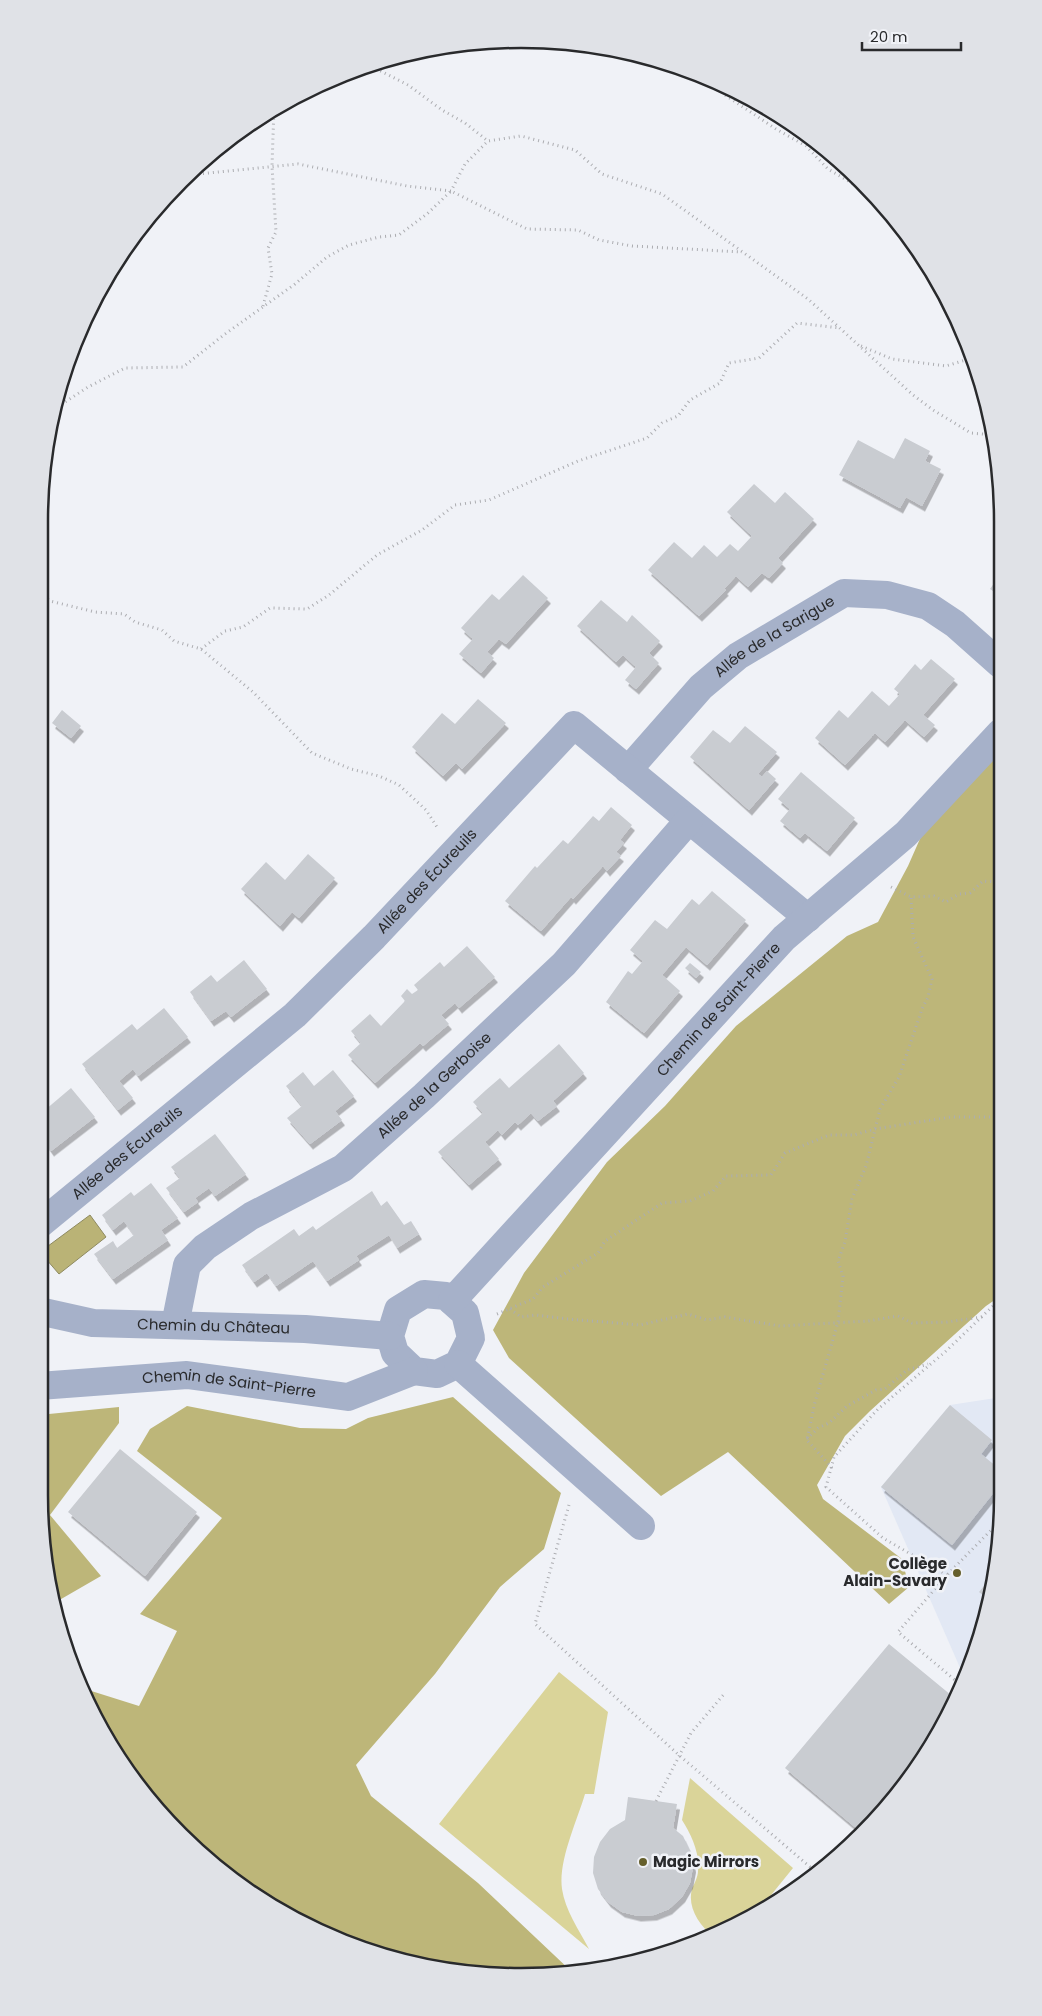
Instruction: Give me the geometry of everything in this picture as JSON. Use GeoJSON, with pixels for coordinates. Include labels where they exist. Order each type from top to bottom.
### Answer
{"type":"FeatureCollection","features":[{"type":"Feature","properties":{"kind":"street","name":"Allée de la Sarigue"},"geometry":{"type":"LineString","coordinates":[[628,770],[701,687],[738,656],[844,593],[887,595],[928,606],[955,624],[994,659]]}},
{"type":"Feature","properties":{"kind":"street","name":"Allée des Écureuils"},"geometry":{"type":"LineString","coordinates":[[48,1217],[295,1015],[374,937],[574,725],[808,918]]}},
{"type":"Feature","properties":{"kind":"street","name":"Chemin de Saint-Pierre"},"geometry":{"type":"LineString","coordinates":[[452,1301],[784,938],[906,834],[994,739]]}},
{"type":"Feature","properties":{"kind":"street","name":"Allée de la Gerboise"},"geometry":{"type":"LineString","coordinates":[[175,1325],[187,1265],[205,1247],[251,1216],[343,1168],[424,1096],[564,964],[689,820]]}},
{"type":"Feature","properties":{"kind":"street"},"geometry":{"type":"LineString","coordinates":[[424,1294],[446,1296],[465,1313],[468,1326],[471,1338],[458,1364],[437,1374],[414,1371],[395,1353],[390,1336],[398,1310],[424,1294]]}},
{"type":"Feature","properties":{"kind":"street","name":"Chemin du Château"},"geometry":{"type":"LineString","coordinates":[[48,1313],[92,1323],[305,1329],[390,1336]]}},
{"type":"Feature","properties":{"kind":"street"},"geometry":{"type":"LineString","coordinates":[[458,1364],[641,1526]]}},
{"type":"Feature","properties":{"kind":"street","name":"Chemin de Saint-Pierre"},"geometry":{"type":"LineString","coordinates":[[48,1385],[187,1375],[348,1397],[414,1371]]}},
{"type":"Feature","properties":{"kind":"path"},"geometry":{"type":"LineString","coordinates":[[378,70],[408,85],[442,110],[465,123],[488,141]]}},
{"type":"Feature","properties":{"kind":"path"},"geometry":{"type":"LineString","coordinates":[[723,93],[776,129],[806,146],[828,169],[854,184]]}},
{"type":"Feature","properties":{"kind":"path"},"geometry":{"type":"LineString","coordinates":[[263,306],[272,274],[268,248],[276,232],[272,166],[274,117]]}},
{"type":"Feature","properties":{"kind":"path"},"geometry":{"type":"LineString","coordinates":[[63,404],[88,387],[125,368],[184,367],[263,306],[295,284],[327,257],[349,245],[379,237],[399,235],[427,214],[451,191],[465,164],[488,141],[521,136],[574,150],[602,174],[662,194],[808,299],[933,410],[971,432],[986,433]]}},
{"type":"Feature","properties":{"kind":"path"},"geometry":{"type":"LineString","coordinates":[[199,174],[298,164],[408,186],[451,191],[527,228],[578,230],[599,240],[632,246],[742,252]]}},
{"type":"Feature","properties":{"kind":"path"},"geometry":{"type":"LineString","coordinates":[[201,649],[225,631],[243,627],[270,608],[306,609],[329,595],[377,555],[422,530],[455,506],[489,500],[578,461],[647,438],[662,423],[678,416],[690,400],[720,383],[729,363],[759,358],[797,323],[840,328]]}},
{"type":"Feature","properties":{"kind":"path"},"geometry":{"type":"LineString","coordinates":[[858,344],[892,359],[946,366],[966,360]]}},
{"type":"Feature","properties":{"kind":"path"},"geometry":{"type":"LineString","coordinates":[[48,599],[95,612],[124,614],[135,622],[162,630],[174,641],[201,649],[253,692],[312,752],[351,769],[379,776],[399,785],[426,810],[440,832],[458,848]]}},
{"type":"Feature","properties":{"kind":"path"},"geometry":{"type":"LineString","coordinates":[[866,867],[894,890],[911,897],[934,896],[946,902],[959,894],[970,893],[984,881],[994,882]]}},
{"type":"Feature","properties":{"kind":"path"},"geometry":{"type":"LineString","coordinates":[[807,1440],[815,1402],[838,1322],[843,1276],[838,1261],[845,1242],[851,1215],[852,1199],[866,1166],[880,1109],[899,1077],[922,1009],[928,997],[932,979],[913,937],[911,897]]}},
{"type":"Feature","properties":{"kind":"path"},"geometry":{"type":"LineString","coordinates":[[468,1326],[533,1299],[543,1287],[598,1253],[605,1242],[662,1203],[690,1201],[713,1190],[726,1176],[771,1175],[785,1153],[830,1135],[854,1135],[875,1128],[951,1117],[994,1117]]}},
{"type":"Feature","properties":{"kind":"path"},"geometry":{"type":"LineString","coordinates":[[947,1575],[883,1538],[826,1487],[834,1457],[878,1409],[931,1364],[994,1305]]}},
{"type":"Feature","properties":{"kind":"path"},"geometry":{"type":"LineString","coordinates":[[510,1309],[521,1317],[536,1315],[640,1325],[688,1314],[706,1320],[725,1317],[780,1326],[898,1316],[912,1323],[947,1322],[982,1317]]}},
{"type":"Feature","properties":{"kind":"path"},"geometry":{"type":"LineString","coordinates":[[807,1440],[818,1428],[829,1424],[847,1406],[876,1390],[886,1389],[907,1370],[931,1364]]}},
{"type":"Feature","properties":{"kind":"path"},"geometry":{"type":"LineString","coordinates":[[807,1440],[832,1468]]}},
{"type":"Feature","properties":{"kind":"path"},"geometry":{"type":"LineString","coordinates":[[578,1471],[535,1624],[680,1756],[812,1869]]}},
{"type":"Feature","properties":{"kind":"path"},"geometry":{"type":"LineString","coordinates":[[956,1681],[898,1632],[947,1575],[993,1528]]}},
{"type":"Feature","properties":{"kind":"path"},"geometry":{"type":"LineString","coordinates":[[656,1801],[692,1733],[725,1693]]}},
{"type":"Feature","properties":{"kind":"shaded area"},"geometry":{"type":"Polygon","coordinates":[[[994,749],[994,1300],[870,1411],[845,1436],[817,1485],[823,1499],[902,1559],[909,1587],[889,1604],[728,1452],[661,1496],[509,1358],[493,1330],[524,1273],[607,1162],[665,1106],[736,1026],[847,936],[878,922],[908,866],[923,832],[994,749]]]}},
{"type":"Feature","properties":{"kind":"shaded area"},"geometry":{"type":"Polygon","coordinates":[[[90,1215],[106,1237],[59,1274],[48,1261],[48,1246],[90,1215]]]}},
{"type":"Feature","properties":{"kind":"shaded area"},"geometry":{"type":"Polygon","coordinates":[[[453,1397],[561,1493],[544,1549],[500,1587],[435,1674],[356,1765],[371,1796],[478,1883],[565,1966],[521,1968],[490,1967],[429,1959],[369,1943],[312,1920],[284,1905],[233,1871],[186,1830],[165,1807],[127,1758],[111,1732],[90,1691],[139,1706],[177,1631],[140,1614],[222,1518],[137,1451],[150,1429],[187,1406],[300,1428],[346,1429],[368,1418],[453,1397]]]}},
{"type":"Feature","properties":{"kind":"shaded area","name":"Collège Alain-Savary"},"geometry":{"type":"Polygon","coordinates":[[[994,1398],[994,1495],[990,1557],[978,1618],[961,1669],[881,1487],[950,1405],[994,1398]]]}},
{"type":"Feature","properties":{"kind":"shaded area"},"geometry":{"type":"Polygon","coordinates":[[[119,1407],[119,1423],[50,1515],[101,1576],[60,1600],[52,1557],[49,1526],[48,1414],[119,1407]]]}},
{"type":"Feature","properties":{"kind":"shaded area"},"geometry":{"type":"Polygon","coordinates":[[[559,1672],[608,1712],[594,1794],[585,1794],[565,1854],[562,1878],[562,1889],[566,1905],[589,1949],[439,1824],[559,1672]]]}},
{"type":"Feature","properties":{"kind":"shaded area"},"geometry":{"type":"Polygon","coordinates":[[[690,1778],[793,1868],[768,1899],[730,1920],[706,1930],[695,1915],[691,1902],[692,1889],[698,1873],[698,1857],[692,1838],[682,1820],[690,1778]]]}},
{"type":"Feature","properties":{"kind":"building"},"geometry":{"type":"Polygon","coordinates":[[[905,438],[930,451],[925,461],[941,469],[922,506],[906,497],[900,508],[839,475],[858,440],[894,459],[905,438]]]}},
{"type":"Feature","properties":{"kind":"building"},"geometry":{"type":"Polygon","coordinates":[[[754,484],[775,503],[785,492],[814,519],[778,558],[783,563],[769,578],[762,573],[748,587],[736,576],[724,589],[726,590],[699,616],[648,570],[674,542],[692,558],[704,545],[717,557],[730,544],[738,551],[752,536],[727,512],[754,484]]]}},
{"type":"Feature","properties":{"kind":"building"},"geometry":{"type":"Polygon","coordinates":[[[523,575],[548,598],[506,644],[499,639],[487,652],[494,658],[481,673],[459,654],[473,639],[461,628],[492,594],[499,600],[523,575]]]}},
{"type":"Feature","properties":{"kind":"building"},"geometry":{"type":"Polygon","coordinates":[[[994,583],[994,592],[990,589],[994,583]]]}},
{"type":"Feature","properties":{"kind":"building"},"geometry":{"type":"Polygon","coordinates":[[[601,600],[627,622],[632,615],[660,641],[649,653],[659,663],[636,689],[625,680],[636,667],[623,655],[616,662],[577,626],[601,600]]]}},
{"type":"Feature","properties":{"kind":"building"},"geometry":{"type":"Polygon","coordinates":[[[931,659],[955,679],[923,715],[935,725],[924,737],[905,720],[885,742],[875,733],[845,765],[815,738],[839,710],[848,718],[872,691],[889,706],[900,694],[894,689],[915,664],[921,670],[931,659]]]}},
{"type":"Feature","properties":{"kind":"building"},"geometry":{"type":"Polygon","coordinates":[[[478,699],[506,723],[462,769],[456,763],[443,776],[412,747],[442,713],[455,724],[478,699]]]}},
{"type":"Feature","properties":{"kind":"building"},"geometry":{"type":"Polygon","coordinates":[[[62,710],[81,726],[71,738],[52,723],[62,710]]]}},
{"type":"Feature","properties":{"kind":"building"},"geometry":{"type":"Polygon","coordinates":[[[745,726],[777,752],[758,774],[762,777],[767,771],[776,779],[749,810],[690,757],[713,730],[730,743],[745,726]]]}},
{"type":"Feature","properties":{"kind":"building"},"geometry":{"type":"Polygon","coordinates":[[[801,772],[855,818],[827,851],[805,833],[800,838],[780,821],[790,809],[778,799],[801,772]]]}},
{"type":"Feature","properties":{"kind":"building"},"geometry":{"type":"Polygon","coordinates":[[[611,807],[632,825],[620,840],[624,843],[616,852],[621,856],[607,871],[603,866],[573,899],[571,897],[541,931],[505,901],[535,866],[537,868],[563,840],[568,844],[593,816],[599,821],[611,807]]]}},
{"type":"Feature","properties":{"kind":"building"},"geometry":{"type":"Polygon","coordinates":[[[308,854],[335,878],[299,918],[292,912],[280,926],[241,889],[266,862],[285,880],[308,854]]]}},
{"type":"Feature","properties":{"kind":"building"},"geometry":{"type":"Polygon","coordinates":[[[712,891],[746,920],[707,965],[686,947],[662,975],[680,991],[644,1033],[606,1002],[628,971],[632,974],[643,961],[630,950],[655,920],[667,929],[692,899],[699,905],[712,891]]]}},
{"type":"Feature","properties":{"kind":"building"},"geometry":{"type":"Polygon","coordinates":[[[467,946],[495,977],[459,1008],[455,1003],[441,1015],[449,1024],[423,1046],[420,1043],[375,1083],[348,1055],[361,1043],[351,1031],[370,1014],[381,1026],[405,1001],[401,996],[407,989],[412,994],[418,990],[414,985],[440,962],[444,967],[467,946]]]}},
{"type":"Feature","properties":{"kind":"building"},"geometry":{"type":"Polygon","coordinates":[[[244,960],[267,989],[231,1017],[226,1011],[211,1021],[190,992],[211,975],[217,982],[244,960]]]}},
{"type":"Feature","properties":{"kind":"building"},"geometry":{"type":"Polygon","coordinates":[[[690,963],[701,972],[696,978],[685,968],[690,963]]]}},
{"type":"Feature","properties":{"kind":"building"},"geometry":{"type":"Polygon","coordinates":[[[164,1008],[188,1037],[138,1076],[133,1069],[119,1081],[133,1098],[118,1110],[82,1064],[132,1024],[137,1030],[164,1008]]]}},
{"type":"Feature","properties":{"kind":"building"},"geometry":{"type":"Polygon","coordinates":[[[559,1044],[584,1073],[553,1101],[557,1106],[538,1121],[531,1113],[518,1125],[515,1122],[502,1135],[498,1130],[485,1142],[499,1159],[469,1185],[438,1152],[483,1113],[473,1102],[486,1090],[500,1078],[509,1088],[559,1044]]]}},
{"type":"Feature","properties":{"kind":"building"},"geometry":{"type":"Polygon","coordinates":[[[333,1070],[354,1096],[335,1111],[342,1120],[310,1144],[287,1118],[302,1106],[286,1086],[303,1072],[314,1086],[333,1070]]]}},
{"type":"Feature","properties":{"kind":"building"},"geometry":{"type":"Polygon","coordinates":[[[71,1088],[95,1117],[51,1151],[48,1147],[48,1107],[71,1088]]]}},
{"type":"Feature","properties":{"kind":"building"},"geometry":{"type":"Polygon","coordinates":[[[215,1134],[246,1174],[215,1196],[209,1188],[195,1198],[198,1202],[184,1212],[166,1188],[180,1178],[171,1167],[215,1134]]]}},
{"type":"Feature","properties":{"kind":"building"},"geometry":{"type":"Polygon","coordinates":[[[151,1183],[178,1218],[161,1230],[168,1240],[113,1279],[94,1254],[113,1241],[117,1248],[134,1235],[124,1221],[113,1230],[102,1215],[131,1192],[134,1196],[151,1183]]]}},
{"type":"Feature","properties":{"kind":"building"},"geometry":{"type":"Polygon","coordinates":[[[372,1191],[381,1206],[387,1201],[404,1225],[411,1221],[419,1234],[397,1248],[389,1235],[356,1256],[359,1260],[327,1281],[313,1261],[276,1286],[267,1273],[254,1282],[242,1265],[294,1229],[299,1236],[313,1226],[316,1230],[372,1191]]]}},
{"type":"Feature","properties":{"kind":"building"},"geometry":{"type":"Polygon","coordinates":[[[950,1405],[992,1440],[981,1454],[994,1465],[994,1492],[952,1545],[881,1487],[950,1405]]]}},
{"type":"Feature","properties":{"kind":"building"},"geometry":{"type":"Polygon","coordinates":[[[120,1449],[197,1512],[145,1576],[68,1512],[120,1449]]]}},
{"type":"Feature","properties":{"kind":"building"},"geometry":{"type":"Polygon","coordinates":[[[985,1584],[983,1595],[979,1592],[985,1584]]]}},
{"type":"Feature","properties":{"kind":"building"},"geometry":{"type":"Polygon","coordinates":[[[889,1644],[950,1694],[915,1758],[897,1783],[857,1829],[785,1768],[889,1644]]]}},
{"type":"Feature","properties":{"kind":"building","name":"Magic Mirrors"},"geometry":{"type":"Polygon","coordinates":[[[628,1797],[677,1804],[673,1828],[683,1836],[690,1851],[693,1867],[690,1883],[682,1897],[669,1909],[654,1915],[638,1916],[622,1912],[608,1902],[598,1889],[593,1873],[594,1857],[600,1842],[610,1829],[625,1820],[628,1797]]]}},
{"type":"Feature","properties":{"kind":"place","name":"Collège Alain-Savary"},"geometry":{"type":"Point","coordinates":[957,1573]}},
{"type":"Feature","properties":{"kind":"place","name":"Magic Mirrors"},"geometry":{"type":"Point","coordinates":[643,1862]}}]}
